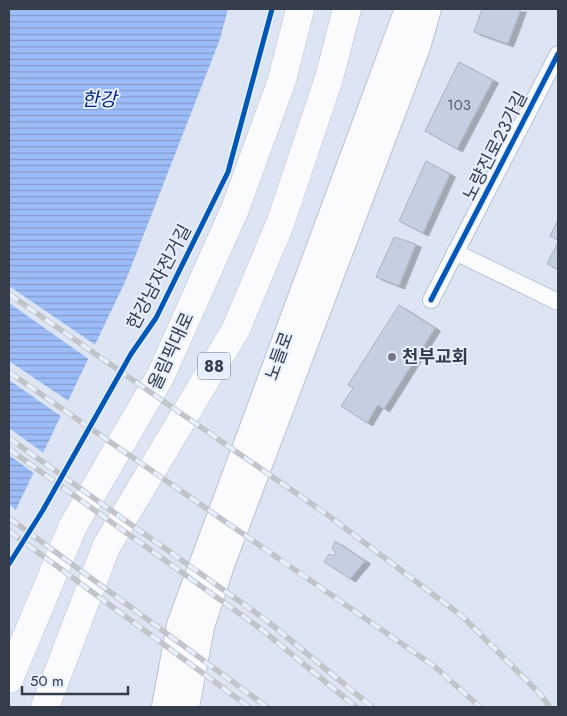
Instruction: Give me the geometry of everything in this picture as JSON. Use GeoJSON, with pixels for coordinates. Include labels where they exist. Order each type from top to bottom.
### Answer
{"type":"FeatureCollection","features":[{"type":"Feature","properties":{"kind":"highway","name":"올림픽대로"},"geometry":{"type":"LineString","coordinates":[[9,679],[73,526],[161,375],[235,209],[282,80],[300,9]]}},
{"type":"Feature","properties":{"kind":"highway","name":"88"},"geometry":{"type":"LineString","coordinates":[[315,121],[336,9]]}},
{"type":"Feature","properties":{"kind":"highway","name":"88"},"geometry":{"type":"LineString","coordinates":[[50,699],[106,547],[236,329],[280,224],[329,78],[347,9]]}},
{"type":"Feature","properties":{"kind":"main road","name":"노들로"},"geometry":{"type":"LineString","coordinates":[[165,707],[180,625],[408,9]]}},
{"type":"Feature","properties":{"kind":"main road","name":"노들로"},"geometry":{"type":"LineString","coordinates":[[186,707],[201,627],[220,565],[417,47],[428,9]]}},
{"type":"Feature","properties":{"kind":"main road"},"geometry":{"type":"LineString","coordinates":[[417,47],[438,9]]}},
{"type":"Feature","properties":{"kind":"street","name":"노량진로23가길"},"geometry":{"type":"LineString","coordinates":[[431,300],[558,54]]}},
{"type":"Feature","properties":{"kind":"street"},"geometry":{"type":"LineString","coordinates":[[455,252],[558,302]]}},
{"type":"Feature","properties":{"kind":"water","name":"한강"},"geometry":{"type":"Polygon","coordinates":[[[9,9],[228,9],[220,39],[126,280],[9,524],[9,9]]]}},
{"type":"Feature","properties":{"kind":"pier"},"geometry":{"type":"Polygon","coordinates":[[[9,286],[97,346],[90,360],[9,303],[9,286]]]}},
{"type":"Feature","properties":{"kind":"pier"},"geometry":{"type":"Polygon","coordinates":[[[9,361],[70,402],[62,417],[9,380],[9,361]]]}},
{"type":"Feature","properties":{"kind":"pier"},"geometry":{"type":"Polygon","coordinates":[[[9,428],[45,454],[35,474],[9,455],[9,428]]]}},
{"type":"Feature","properties":{"kind":"pier"},"geometry":{"type":"Polygon","coordinates":[[[9,504],[17,511],[9,527],[9,504]]]}},
{"type":"Feature","properties":{"kind":"building"},"geometry":{"type":"Polygon","coordinates":[[[482,9],[521,9],[508,44],[474,32],[482,9]]]}},
{"type":"Feature","properties":{"kind":"building"},"geometry":{"type":"Polygon","coordinates":[[[459,62],[493,80],[457,149],[425,131],[459,62]]]}},
{"type":"Feature","properties":{"kind":"building"},"geometry":{"type":"Polygon","coordinates":[[[426,161],[450,174],[423,233],[399,221],[426,161]]]}},
{"type":"Feature","properties":{"kind":"building"},"geometry":{"type":"Polygon","coordinates":[[[558,220],[558,240],[550,236],[558,220]]]}},
{"type":"Feature","properties":{"kind":"building"},"geometry":{"type":"Polygon","coordinates":[[[394,237],[416,244],[399,286],[376,277],[394,237]]]}},
{"type":"Feature","properties":{"kind":"building"},"geometry":{"type":"Polygon","coordinates":[[[558,242],[558,269],[547,264],[558,242]]]}},
{"type":"Feature","properties":{"kind":"building","name":"천부교회"},"geometry":{"type":"Polygon","coordinates":[[[399,305],[435,328],[384,409],[378,405],[367,423],[341,406],[353,388],[348,385],[399,305]]]}},
{"type":"Feature","properties":{"kind":"building"},"geometry":{"type":"Polygon","coordinates":[[[335,541],[365,561],[350,579],[324,562],[329,554],[334,556],[336,552],[332,549],[335,541]]]}},
{"type":"Feature","properties":{"kind":"railway"},"geometry":{"type":"LineString","coordinates":[[9,294],[329,516],[463,617],[540,694],[550,707]]}},
{"type":"Feature","properties":{"kind":"railway"},"geometry":{"type":"LineString","coordinates":[[9,372],[434,666],[480,707]]}},
{"type":"Feature","properties":{"kind":"railway"},"geometry":{"type":"LineString","coordinates":[[9,438],[266,620],[372,707]]}},
{"type":"Feature","properties":{"kind":"railway"},"geometry":{"type":"LineString","coordinates":[[9,449],[261,629],[356,707]]}},
{"type":"Feature","properties":{"kind":"railway"},"geometry":{"type":"LineString","coordinates":[[9,518],[267,707]]}},
{"type":"Feature","properties":{"kind":"railway"},"geometry":{"type":"LineString","coordinates":[[9,531],[249,707]]}},
{"type":"Feature","properties":{"kind":"cycle path","name":"한강남자전거길"},"geometry":{"type":"LineString","coordinates":[[9,564],[43,510],[131,354],[156,318],[228,172],[272,9]]}},
{"type":"Feature","properties":{"kind":"cycle path"},"geometry":{"type":"LineString","coordinates":[[431,300],[558,54]]}},
{"type":"Feature","properties":{"kind":"place","name":"천부교회"},"geometry":{"type":"Point","coordinates":[392,357]}}]}
